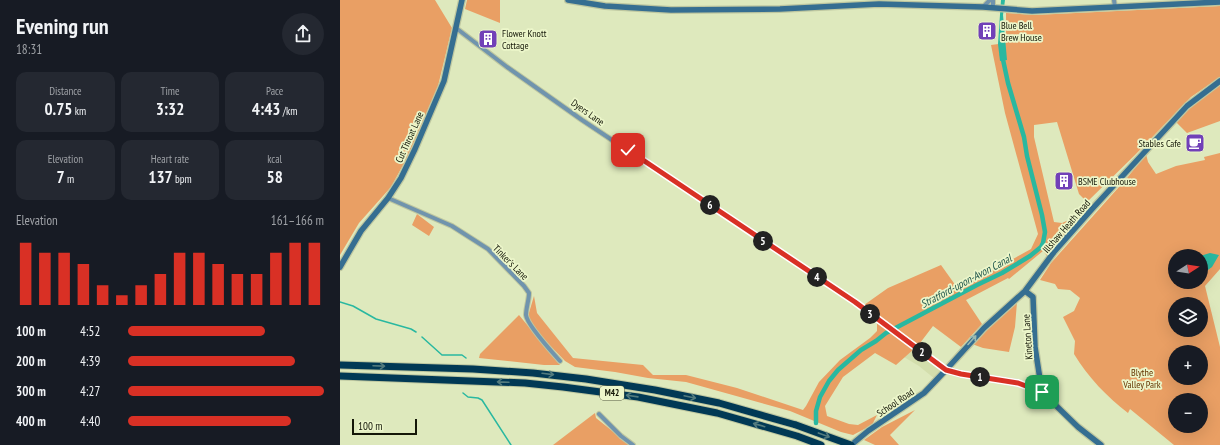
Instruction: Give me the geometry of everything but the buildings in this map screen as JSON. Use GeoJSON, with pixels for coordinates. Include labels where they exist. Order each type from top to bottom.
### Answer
{"type":"FeatureCollection","features":[{"type":"Feature","properties":{"kind":"highway","name":"M42"},"geometry":{"type":"LineString","coordinates":[[340,365],[480,369],[586,379],[655,390],[718,403],[796,425],[851,445]]}},
{"type":"Feature","properties":{"kind":"highway","name":"M42"},"geometry":{"type":"LineString","coordinates":[[340,376],[525,383],[638,397],[717,413],[797,436],[821,445]]}},
{"type":"Feature","properties":{"kind":"street","name":"Cut Throat Lane"},"geometry":{"type":"LineString","coordinates":[[340,266],[361,231],[388,198],[401,178],[415,149],[444,81],[462,0]]}},
{"type":"Feature","properties":{"kind":"street"},"geometry":{"type":"LineString","coordinates":[[568,0],[605,6],[671,10],[786,9],[879,4],[983,7],[1032,11],[1220,2]]}},
{"type":"Feature","properties":{"kind":"street"},"geometry":{"type":"LineString","coordinates":[[983,7],[992,0],[996,8]]}},
{"type":"Feature","properties":{"kind":"street"},"geometry":{"type":"LineString","coordinates":[[1114,0],[1115,7]]}},
{"type":"Feature","properties":{"kind":"street","name":"Dyers Lane"},"geometry":{"type":"LineString","coordinates":[[456,28],[507,67],[582,120],[855,302],[946,370],[961,374],[1018,383],[1042,392]]}},
{"type":"Feature","properties":{"kind":"street","name":"Illshaw Heath Road"},"geometry":{"type":"LineString","coordinates":[[946,370],[984,328],[1025,291],[1034,281],[1050,257],[1182,111],[1220,81]]}},
{"type":"Feature","properties":{"kind":"street","name":"Tinker's Lane"},"geometry":{"type":"LineString","coordinates":[[388,198],[452,226],[488,249],[529,293],[526,313],[528,320],[535,332],[560,361]]}},
{"type":"Feature","properties":{"kind":"street","name":"Kineton Lane"},"geometry":{"type":"LineString","coordinates":[[1034,281],[1033,297],[1035,347],[1042,392]]}},
{"type":"Feature","properties":{"kind":"street"},"geometry":{"type":"LineString","coordinates":[[1025,291],[1033,297]]}},
{"type":"Feature","properties":{"kind":"street","name":"School Road"},"geometry":{"type":"LineString","coordinates":[[851,445],[868,431],[924,393],[946,370]]}},
{"type":"Feature","properties":{"kind":"street"},"geometry":{"type":"LineString","coordinates":[[1042,392],[1078,427],[1101,445]]}},
{"type":"Feature","properties":{"kind":"street"},"geometry":{"type":"LineString","coordinates":[[599,414],[621,436],[633,445]]}},
{"type":"Feature","properties":{"kind":"shaded area"},"geometry":{"type":"Polygon","coordinates":[[[914,349],[944,369],[935,379],[919,366],[904,357],[914,349]]]}},
{"type":"Feature","properties":{"kind":"green space"},"geometry":{"type":"Polygon","coordinates":[[[340,0],[435,0],[452,28],[438,86],[408,156],[391,187],[359,223],[340,255],[340,0]]]}},
{"type":"Feature","properties":{"kind":"green space"},"geometry":{"type":"Polygon","coordinates":[[[467,0],[500,0],[500,23],[465,9],[467,0]]]}},
{"type":"Feature","properties":{"kind":"green space"},"geometry":{"type":"Polygon","coordinates":[[[1220,6],[1220,77],[1191,97],[1087,202],[1079,194],[1057,122],[1034,125],[1034,137],[1054,222],[1062,223],[1084,215],[1047,256],[1043,251],[1009,279],[1008,278],[966,300],[982,324],[961,347],[933,326],[917,347],[864,305],[888,288],[941,265],[956,286],[964,286],[1031,249],[1038,234],[1005,113],[991,45],[1006,43],[1006,13],[1035,15],[1220,6]]]}},
{"type":"Feature","properties":{"kind":"green space"},"geometry":{"type":"Polygon","coordinates":[[[1218,85],[1220,85],[1220,121],[1187,133],[1176,122],[1183,114],[1218,85]]]}},
{"type":"Feature","properties":{"kind":"green space","name":"Blythe Valley Park"},"geometry":{"type":"Polygon","coordinates":[[[1220,153],[1220,269],[1208,283],[1208,249],[1168,249],[1168,289],[1206,289],[1208,297],[1168,297],[1168,337],[1208,337],[1208,298],[1220,347],[1220,445],[1174,445],[1130,409],[1128,413],[1120,407],[1092,379],[1074,354],[1075,341],[1063,317],[1074,311],[1080,298],[1070,290],[1058,289],[1055,284],[1040,280],[1051,263],[1127,178],[1146,154],[1148,162],[1156,174],[1176,166],[1205,160],[1204,157],[1220,153]]]}},
{"type":"Feature","properties":{"kind":"green space"},"geometry":{"type":"Polygon","coordinates":[[[417,214],[434,227],[429,236],[412,225],[417,214]]]}},
{"type":"Feature","properties":{"kind":"green space"},"geometry":{"type":"Polygon","coordinates":[[[534,296],[537,313],[573,358],[643,365],[653,375],[686,375],[737,388],[803,410],[819,382],[840,360],[877,331],[877,323],[914,349],[896,365],[875,353],[843,377],[825,406],[827,416],[849,424],[858,425],[877,415],[872,425],[853,435],[841,432],[790,411],[686,382],[575,367],[565,361],[535,330],[528,316],[534,296]]]}},
{"type":"Feature","properties":{"kind":"green space"},"geometry":{"type":"Polygon","coordinates":[[[1017,302],[1015,327],[1009,352],[983,348],[972,344],[985,330],[1017,302]]]}},
{"type":"Feature","properties":{"kind":"green space"},"geometry":{"type":"Polygon","coordinates":[[[519,315],[560,365],[544,365],[479,358],[480,354],[519,315]]]}},
{"type":"Feature","properties":{"kind":"green space"},"geometry":{"type":"Polygon","coordinates":[[[915,410],[890,435],[899,445],[875,445],[864,440],[882,427],[915,410]]]}},
{"type":"Feature","properties":{"kind":"green space"},"geometry":{"type":"Polygon","coordinates":[[[595,413],[596,418],[630,445],[553,445],[595,413]]]}},
{"type":"Feature","properties":{"kind":"water"},"geometry":{"type":"Polygon","coordinates":[[[1001,0],[1005,0],[1003,15],[1007,60],[1000,61],[998,44],[1001,0]]]}},
{"type":"Feature","properties":{"kind":"water"},"geometry":{"type":"Polygon","coordinates":[[[1208,254],[1219,255],[1212,267],[1208,270],[1208,254]]]}},
{"type":"Feature","properties":{"kind":"waterway","name":"Stratford-upon-Avon Canal"},"geometry":{"type":"LineString","coordinates":[[816,423],[816,411],[820,397],[829,381],[838,370],[861,350],[886,333],[1002,273],[1030,256],[1041,247],[1045,232],[1042,215],[1027,156],[1024,137],[1008,83],[1002,55]]}},
{"type":"Feature","properties":{"kind":"waterway"},"geometry":{"type":"LineString","coordinates":[[340,302],[353,306],[376,319],[411,329],[416,332]]}},
{"type":"Feature","properties":{"kind":"waterway"},"geometry":{"type":"LineString","coordinates":[[422,337],[442,355],[462,355],[466,358]]}},
{"type":"Feature","properties":{"kind":"waterway"},"geometry":{"type":"LineString","coordinates":[[463,393],[468,397],[482,400],[511,445]]}},
{"type":"Feature","properties":{"kind":"place","name":"Blue Bell Brew House"},"geometry":{"type":"Point","coordinates":[987,31]}},
{"type":"Feature","properties":{"kind":"place","name":"Flower Knott Cottage"},"geometry":{"type":"Point","coordinates":[488,39]}},
{"type":"Feature","properties":{"kind":"place","name":"Stables Cafe"},"geometry":{"type":"Point","coordinates":[1195,143]}},
{"type":"Feature","properties":{"kind":"place","name":"BSME Clubhouse"},"geometry":{"type":"Point","coordinates":[1064,181]}},
{"type":"Feature","properties":{"kind":"route"},"geometry":{"type":"LineString","coordinates":[[628,150],[855,302],[946,370],[961,374],[1024,384],[1042,392]]}}]}
